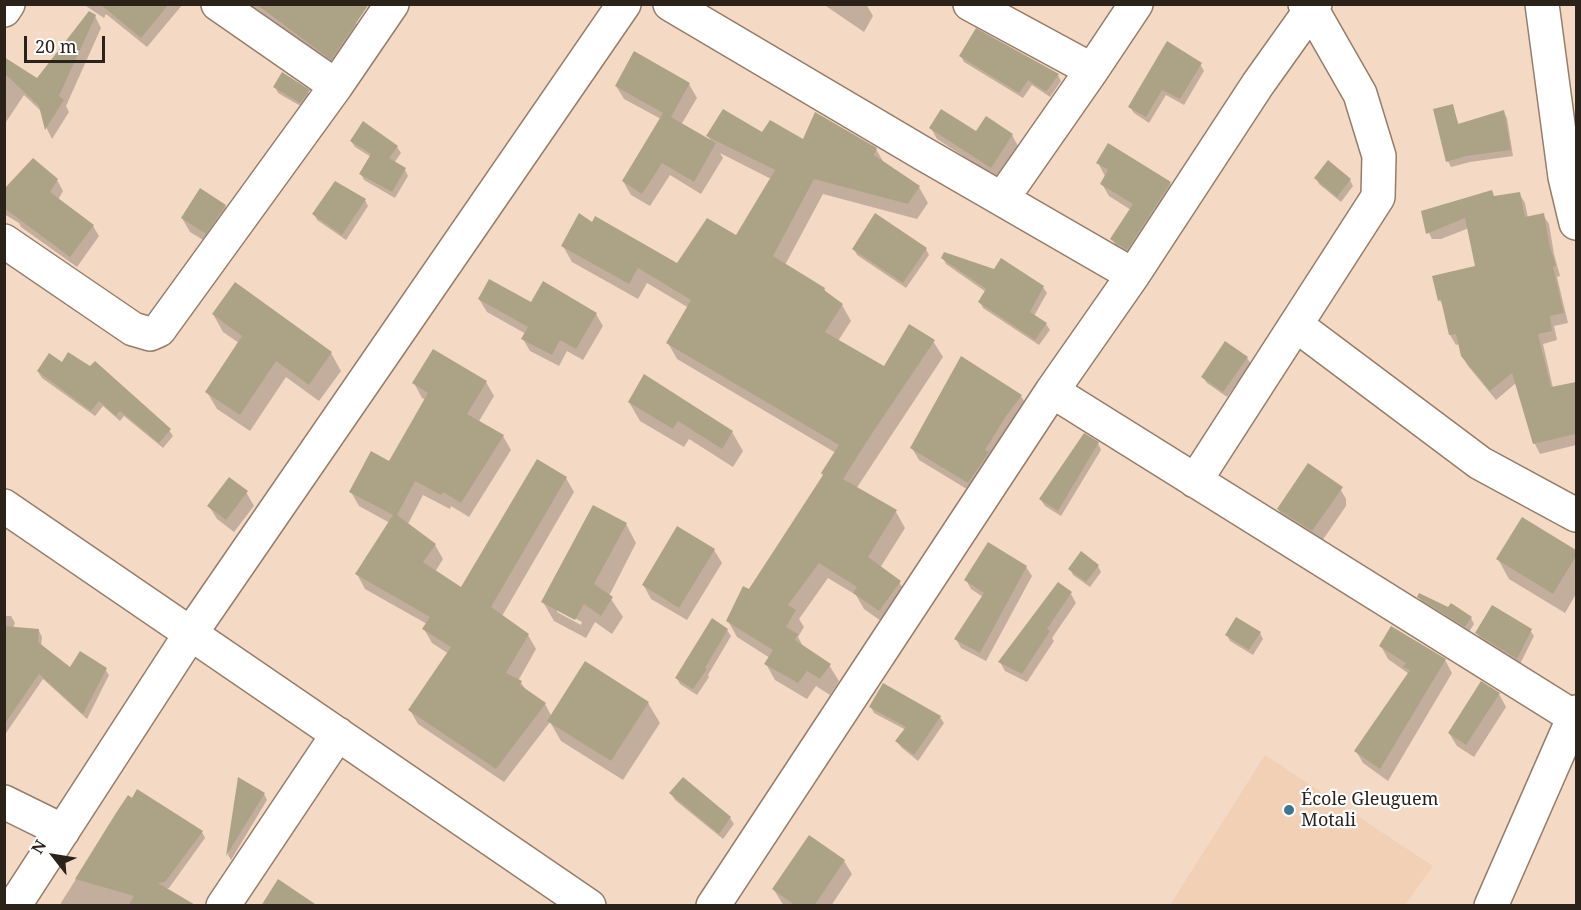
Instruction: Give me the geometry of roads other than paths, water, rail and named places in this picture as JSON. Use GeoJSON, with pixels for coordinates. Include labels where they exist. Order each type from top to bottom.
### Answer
{"type":"FeatureCollection","features":[{"type":"Feature","properties":{"kind":"street"},"geometry":{"type":"LineString","coordinates":[[4,9],[8,4]]}},
{"type":"Feature","properties":{"kind":"street"},"geometry":{"type":"LineString","coordinates":[[219,4],[336,86]]}},
{"type":"Feature","properties":{"kind":"street"},"geometry":{"type":"LineString","coordinates":[[4,241],[133,329],[150,334],[159,330],[336,86],[392,4]]}},
{"type":"Feature","properties":{"kind":"street"},"geometry":{"type":"LineString","coordinates":[[14,906],[190,633],[624,4]]}},
{"type":"Feature","properties":{"kind":"street"},"geometry":{"type":"LineString","coordinates":[[670,4],[1133,274]]}},
{"type":"Feature","properties":{"kind":"street"},"geometry":{"type":"LineString","coordinates":[[970,4],[1092,70]]}},
{"type":"Feature","properties":{"kind":"street"},"geometry":{"type":"LineString","coordinates":[[1002,199],[1136,4]]}},
{"type":"Feature","properties":{"kind":"street"},"geometry":{"type":"LineString","coordinates":[[1542,4],[1565,177],[1576,223]]}},
{"type":"Feature","properties":{"kind":"street"},"geometry":{"type":"LineString","coordinates":[[713,906],[1052,391],[1133,274],[1311,6],[1360,94],[1378,156],[1378,197],[1195,481]]}},
{"type":"Feature","properties":{"kind":"street"},"geometry":{"type":"LineString","coordinates":[[1296,325],[1480,463],[1576,515]]}},
{"type":"Feature","properties":{"kind":"street"},"geometry":{"type":"LineString","coordinates":[[1052,391],[1575,714],[1491,906]]}},
{"type":"Feature","properties":{"kind":"street"},"geometry":{"type":"LineString","coordinates":[[4,506],[589,906]]}},
{"type":"Feature","properties":{"kind":"street"},"geometry":{"type":"LineString","coordinates":[[223,906],[338,734]]}},
{"type":"Feature","properties":{"kind":"street"},"geometry":{"type":"LineString","coordinates":[[4,802],[63,831]]}},
{"type":"Feature","properties":{"kind":"place","name":"École Gleuguem Motali"},"geometry":{"type":"Point","coordinates":[1289,810]}}]}
